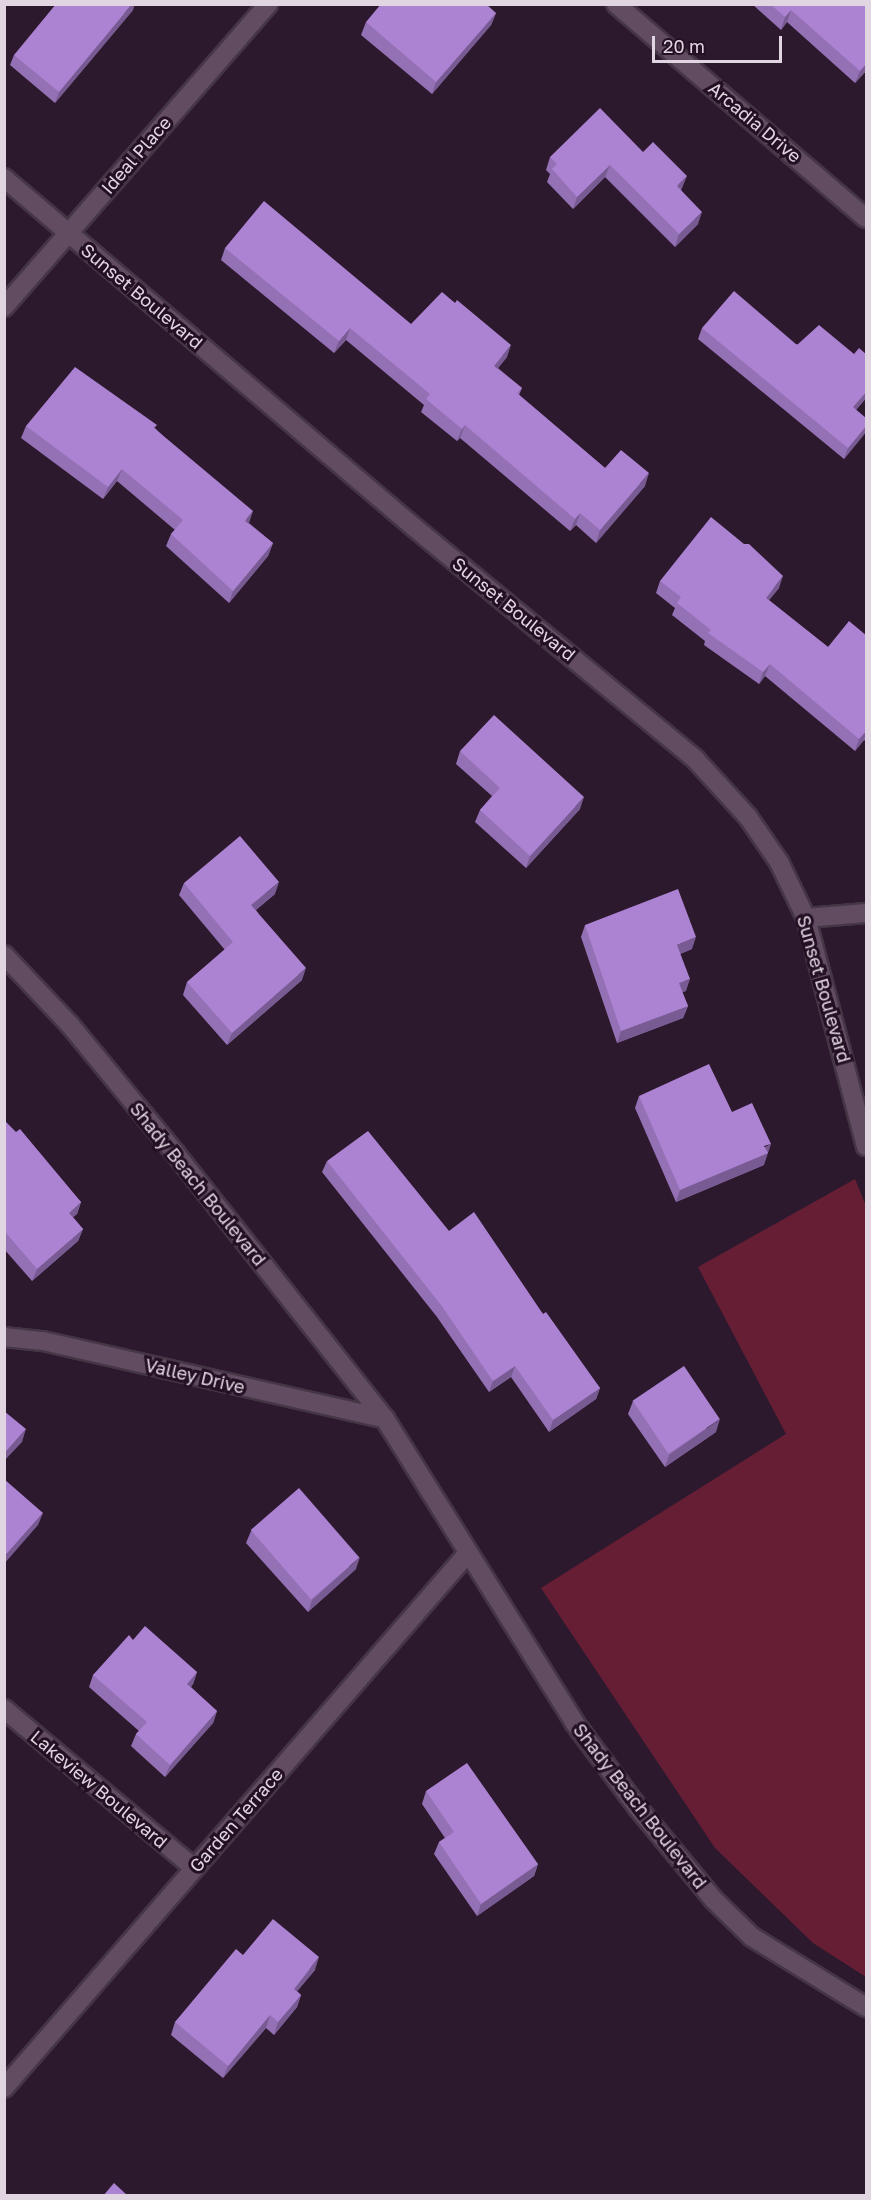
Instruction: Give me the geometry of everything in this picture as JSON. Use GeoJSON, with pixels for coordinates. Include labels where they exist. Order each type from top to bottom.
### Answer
{"type":"FeatureCollection","features":[{"type":"Feature","properties":{"kind":"street","name":"Ideal Place"},"geometry":{"type":"LineString","coordinates":[[4,307],[268,4]]}},
{"type":"Feature","properties":{"kind":"street","name":"Arcadia Drive"},"geometry":{"type":"LineString","coordinates":[[616,4],[867,218]]}},
{"type":"Feature","properties":{"kind":"street","name":"Sunset Boulevard"},"geometry":{"type":"LineString","coordinates":[[4,178],[406,521],[696,760],[748,818],[779,862],[806,918],[867,1146]]}},
{"type":"Feature","properties":{"kind":"street"},"geometry":{"type":"LineString","coordinates":[[806,918],[867,913]]}},
{"type":"Feature","properties":{"kind":"street","name":"Shady Beach Boulevard"},"geometry":{"type":"LineString","coordinates":[[4,955],[70,1025],[175,1153],[384,1419],[574,1722],[638,1808],[713,1899],[752,1937],[867,2007]]}},
{"type":"Feature","properties":{"kind":"street","name":"Valley Drive"},"geometry":{"type":"LineString","coordinates":[[4,1337],[43,1341],[384,1419]]}},
{"type":"Feature","properties":{"kind":"street","name":"Garden Terrace"},"geometry":{"type":"LineString","coordinates":[[4,2088],[468,1553]]}},
{"type":"Feature","properties":{"kind":"street","name":"Lakeview Boulevard"},"geometry":{"type":"LineString","coordinates":[[4,1709],[194,1869]]}},
{"type":"Feature","properties":{"kind":"shaded area"},"geometry":{"type":"Polygon","coordinates":[[[855,1179],[866,1206],[866,1977],[813,1943],[715,1848],[541,1588],[786,1434],[698,1267],[855,1179]]]}},
{"type":"Feature","properties":{"kind":"building"},"geometry":{"type":"Polygon","coordinates":[[[56,4],[132,4],[59,92],[14,55],[56,4]]]}},
{"type":"Feature","properties":{"kind":"building"},"geometry":{"type":"Polygon","coordinates":[[[381,4],[486,4],[496,13],[436,82],[366,22],[381,4]]]}},
{"type":"Feature","properties":{"kind":"building"},"geometry":{"type":"Polygon","coordinates":[[[770,4],[863,4],[867,8],[867,63],[860,71],[791,10],[785,17],[770,4]]]}},
{"type":"Feature","properties":{"kind":"building"},"geometry":{"type":"Polygon","coordinates":[[[600,108],[643,152],[653,142],[687,176],[677,186],[702,212],[679,234],[610,165],[577,197],[552,169],[557,164],[550,157],[600,108]]]}},
{"type":"Feature","properties":{"kind":"building"},"geometry":{"type":"Polygon","coordinates":[[[264,201],[411,324],[442,292],[455,303],[457,300],[511,345],[494,366],[522,388],[517,393],[605,468],[621,450],[649,473],[600,530],[580,513],[575,519],[465,425],[462,429],[426,399],[430,394],[350,328],[339,341],[225,248],[264,201]]]}},
{"type":"Feature","properties":{"kind":"building"},"geometry":{"type":"Polygon","coordinates":[[[734,291],[797,345],[819,325],[854,354],[859,348],[867,355],[867,391],[853,407],[867,419],[867,425],[848,448],[702,328],[734,291]]]}},
{"type":"Feature","properties":{"kind":"building"},"geometry":{"type":"Polygon","coordinates":[[[75,367],[157,425],[154,428],[253,511],[245,521],[273,543],[233,591],[171,534],[183,520],[122,469],[108,487],[26,426],[75,367]]]}},
{"type":"Feature","properties":{"kind":"building"},"geometry":{"type":"Polygon","coordinates":[[[711,517],[744,544],[749,544],[783,576],[766,598],[828,647],[849,621],[867,636],[867,730],[859,739],[770,664],[763,672],[708,633],[711,630],[677,603],[681,597],[660,581],[711,517]]]}},
{"type":"Feature","properties":{"kind":"building"},"geometry":{"type":"Polygon","coordinates":[[[494,715],[584,797],[530,856],[480,810],[500,788],[460,751],[494,715]]]}},
{"type":"Feature","properties":{"kind":"building"},"geometry":{"type":"Polygon","coordinates":[[[240,836],[279,882],[251,905],[306,968],[232,1033],[187,982],[233,942],[184,883],[240,836]]]}},
{"type":"Feature","properties":{"kind":"building"},"geometry":{"type":"Polygon","coordinates":[[[678,889],[696,937],[677,945],[690,979],[679,983],[688,1006],[621,1031],[585,925],[678,889]]]}},
{"type":"Feature","properties":{"kind":"building"},"geometry":{"type":"Polygon","coordinates":[[[709,1064],[732,1112],[752,1103],[771,1144],[764,1146],[768,1153],[680,1190],[639,1096],[709,1064]]]}},
{"type":"Feature","properties":{"kind":"building"},"geometry":{"type":"Polygon","coordinates":[[[4,1120],[16,1132],[20,1129],[81,1202],[69,1213],[83,1229],[37,1269],[6,1233],[4,1235],[4,1120]]]}},
{"type":"Feature","properties":{"kind":"building"},"geometry":{"type":"Polygon","coordinates":[[[368,1131],[449,1231],[474,1212],[543,1314],[546,1312],[600,1388],[553,1420],[515,1366],[493,1381],[441,1305],[327,1161],[368,1131]]]}},
{"type":"Feature","properties":{"kind":"building"},"geometry":{"type":"Polygon","coordinates":[[[684,1366],[720,1419],[668,1454],[633,1401],[684,1366]]]}},
{"type":"Feature","properties":{"kind":"building"},"geometry":{"type":"Polygon","coordinates":[[[4,1411],[26,1429],[4,1454],[4,1411]]]}},
{"type":"Feature","properties":{"kind":"building"},"geometry":{"type":"Polygon","coordinates":[[[4,1479],[43,1513],[4,1557],[4,1479]]]}},
{"type":"Feature","properties":{"kind":"building"},"geometry":{"type":"Polygon","coordinates":[[[299,1488],[359,1557],[311,1599],[251,1530],[299,1488]]]}},
{"type":"Feature","properties":{"kind":"building"},"geometry":{"type":"Polygon","coordinates":[[[145,1626],[197,1672],[187,1684],[217,1711],[170,1765],[136,1734],[147,1722],[93,1675],[129,1635],[133,1640],[145,1626]]]}},
{"type":"Feature","properties":{"kind":"building"},"geometry":{"type":"Polygon","coordinates":[[[467,1763],[538,1864],[481,1904],[439,1842],[454,1832],[426,1791],[467,1763]]]}},
{"type":"Feature","properties":{"kind":"building"},"geometry":{"type":"Polygon","coordinates":[[[273,1919],[319,1957],[294,1989],[301,1995],[278,2022],[270,2015],[228,2066],[175,2022],[236,1949],[243,1955],[273,1919]]]}},
{"type":"Feature","properties":{"kind":"building"},"geometry":{"type":"Polygon","coordinates":[[[114,2183],[128,2196],[103,2196],[114,2183]]]}}]}
